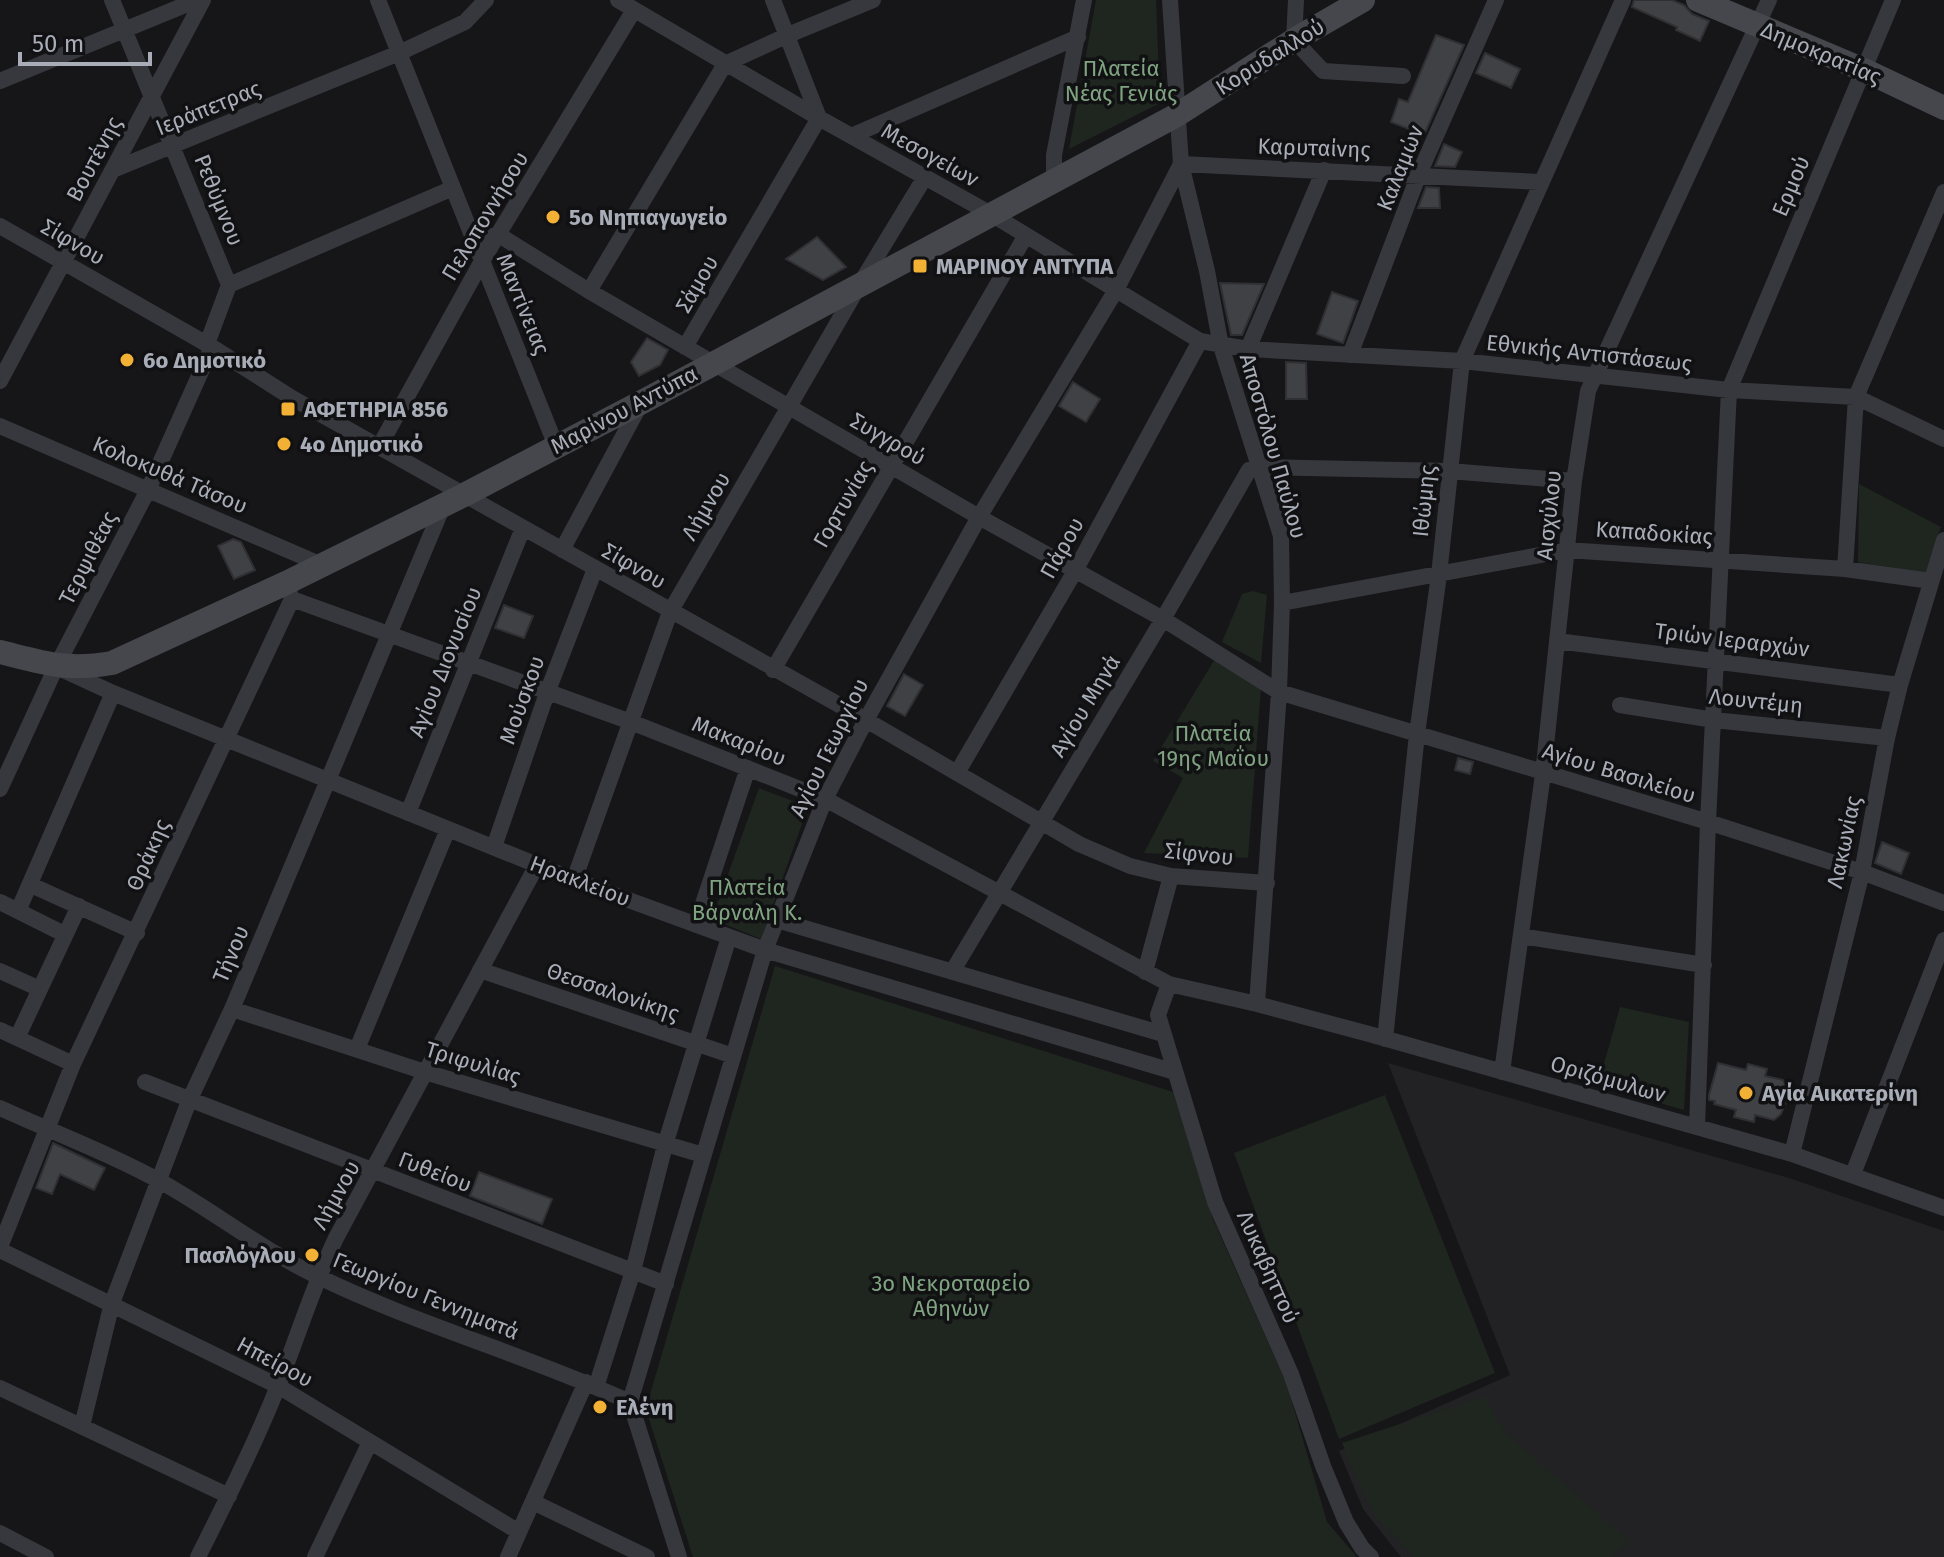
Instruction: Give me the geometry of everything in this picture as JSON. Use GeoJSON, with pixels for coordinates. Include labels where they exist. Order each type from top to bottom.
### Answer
{"type":"FeatureCollection","features":[{"type":"Feature","properties":{"kind":"street","name":"Ρεθύμνου"},"geometry":{"type":"LineString","coordinates":[[112,0],[229,285]]}},
{"type":"Feature","properties":{"kind":"street"},"geometry":{"type":"LineString","coordinates":[[0,81],[197,0]]}},
{"type":"Feature","properties":{"kind":"street","name":"Βουτένης"},"geometry":{"type":"LineString","coordinates":[[0,381],[203,0]]}},
{"type":"Feature","properties":{"kind":"street","name":"Μαντίνειας"},"geometry":{"type":"LineString","coordinates":[[378,0],[556,446]]}},
{"type":"Feature","properties":{"kind":"street","name":"Ιεράπετρας"},"geometry":{"type":"LineString","coordinates":[[115,169],[399,53],[465,22],[486,0]]}},
{"type":"Feature","properties":{"kind":"street","name":"Μεσογείων"},"geometry":{"type":"LineString","coordinates":[[618,0],[991,214],[1200,341],[1221,346]]}},
{"type":"Feature","properties":{"kind":"street"},"geometry":{"type":"LineString","coordinates":[[773,0],[819,118]]}},
{"type":"Feature","properties":{"kind":"street"},"geometry":{"type":"LineString","coordinates":[[589,291],[725,64],[873,0]]}},
{"type":"Feature","properties":{"kind":"street"},"geometry":{"type":"LineString","coordinates":[[1054,180],[1054,155],[1084,0]]}},
{"type":"Feature","properties":{"kind":"street","name":"Αποστόλου Παύλου"},"geometry":{"type":"LineString","coordinates":[[1170,0],[1181,164],[1207,271],[1221,346],[1281,536],[1279,692],[1257,1004]]}},
{"type":"Feature","properties":{"kind":"street"},"geometry":{"type":"LineString","coordinates":[[1296,0],[1294,40],[1323,71],[1403,76]]}},
{"type":"Feature","properties":{"kind":"street","name":"Κορυδαλλού"},"geometry":{"type":"LineString","coordinates":[[1177,115],[1363,0]]}},
{"type":"Feature","properties":{"kind":"street","name":"Καλαμών"},"geometry":{"type":"LineString","coordinates":[[1350,355],[1419,174],[1496,0]]}},
{"type":"Feature","properties":{"kind":"street","name":"Ιθώμης"},"geometry":{"type":"LineString","coordinates":[[1385,1039],[1417,734],[1439,575],[1462,361],[1623,0]]}},
{"type":"Feature","properties":{"kind":"street","name":"Δημοκρατίας"},"geometry":{"type":"LineString","coordinates":[[1698,0],[1864,70],[1944,108]]}},
{"type":"Feature","properties":{"kind":"street","name":"Αισχύλου"},"geometry":{"type":"LineString","coordinates":[[1502,1072],[1543,774],[1574,481],[1588,391],[1769,0]]}},
{"type":"Feature","properties":{"kind":"street","name":"Ερμού"},"geometry":{"type":"LineString","coordinates":[[1729,390],[1893,0]]}},
{"type":"Feature","properties":{"kind":"street","name":"Πελοποννήσου"},"geometry":{"type":"LineString","coordinates":[[379,447],[482,261],[634,10]]}},
{"type":"Feature","properties":{"kind":"street"},"geometry":{"type":"LineString","coordinates":[[851,136],[1078,37]]}},
{"type":"Feature","properties":{"kind":"street","name":"Μαρίνου Αντύπα"},"geometry":{"type":"LineString","coordinates":[[56,667],[112,663],[289,591],[322,565],[642,402],[1177,115]]}},
{"type":"Feature","properties":{"kind":"street","name":"Σάμου"},"geometry":{"type":"LineString","coordinates":[[685,347],[819,118]]}},
{"type":"Feature","properties":{"kind":"street","name":"Καρυταίνης"},"geometry":{"type":"LineString","coordinates":[[1181,164],[1540,182]]}},
{"type":"Feature","properties":{"kind":"street","name":"Αγίου Γεωργίου"},"geometry":{"type":"LineString","coordinates":[[630,1402],[765,950],[825,799],[979,517],[1116,290],[1181,164]]}},
{"type":"Feature","properties":{"kind":"street"},"geometry":{"type":"LineString","coordinates":[[1248,349],[1324,170]]}},
{"type":"Feature","properties":{"kind":"street","name":"Λήμνου"},"geometry":{"type":"LineString","coordinates":[[574,880],[670,612],[925,177]]}},
{"type":"Feature","properties":{"kind":"street"},"geometry":{"type":"LineString","coordinates":[[229,285],[453,188]]}},
{"type":"Feature","properties":{"kind":"street"},"geometry":{"type":"LineString","coordinates":[[1845,569],[1856,397],[1944,192]]}},
{"type":"Feature","properties":{"kind":"street","name":"Σίφνου"},"geometry":{"type":"LineString","coordinates":[[0,226],[379,447],[453,500],[523,528],[866,720],[1079,844],[1130,866],[1171,876],[1267,883]]}},
{"type":"Feature","properties":{"kind":"street"},"geometry":{"type":"LineString","coordinates":[[472,238],[499,235]]}},
{"type":"Feature","properties":{"kind":"street","name":"Συγγρού"},"geometry":{"type":"LineString","coordinates":[[499,235],[685,347],[1163,619],[1279,692]]}},
{"type":"Feature","properties":{"kind":"street","name":"Γορτυνίας"},"geometry":{"type":"LineString","coordinates":[[773,670],[1025,237]]}},
{"type":"Feature","properties":{"kind":"street","name":"Τερψιθέας"},"geometry":{"type":"LineString","coordinates":[[0,789],[56,667],[148,490],[209,346],[229,285]]}},
{"type":"Feature","properties":{"kind":"street","name":"Πάρου"},"geometry":{"type":"LineString","coordinates":[[957,773],[1075,571],[1200,341]]}},
{"type":"Feature","properties":{"kind":"street","name":"Εθνικής Αντιστάσεως"},"geometry":{"type":"LineString","coordinates":[[1221,346],[1462,361],[1729,390],[1856,397],[1944,439]]}},
{"type":"Feature","properties":{"kind":"street"},"geometry":{"type":"LineString","coordinates":[[1697,1127],[1729,390]]}},
{"type":"Feature","properties":{"kind":"street"},"geometry":{"type":"LineString","coordinates":[[562,550],[642,402]]}},
{"type":"Feature","properties":{"kind":"street","name":"Κολοκυθά Τάσου"},"geometry":{"type":"LineString","coordinates":[[0,426],[322,565]]}},
{"type":"Feature","properties":{"kind":"street"},"geometry":{"type":"LineString","coordinates":[[1259,467],[1449,471],[1574,481]]}},
{"type":"Feature","properties":{"kind":"street","name":"Αγίου Μηνά"},"geometry":{"type":"LineString","coordinates":[[952,972],[1249,470],[1259,467]]}},
{"type":"Feature","properties":{"kind":"street","name":"Τήνου"},"geometry":{"type":"LineString","coordinates":[[82,1426],[112,1303],[189,1101],[232,1009],[388,634],[453,500]]}},
{"type":"Feature","properties":{"kind":"street","name":"Αγίου Διονυσίου"},"geometry":{"type":"LineString","coordinates":[[408,813],[523,528]]}},
{"type":"Feature","properties":{"kind":"street","name":"Λακωνίας"},"geometry":{"type":"LineString","coordinates":[[1792,1154],[1862,872],[1900,685],[1944,540]]}},
{"type":"Feature","properties":{"kind":"street","name":"Καπαδοκίας"},"geometry":{"type":"LineString","coordinates":[[1282,603],[1567,550],[1845,569],[1931,581]]}},
{"type":"Feature","properties":{"kind":"street","name":"Μούσκου"},"geometry":{"type":"LineString","coordinates":[[494,847],[547,693],[595,569]]}},
{"type":"Feature","properties":{"kind":"street","name":"Μακαρίου"},"geometry":{"type":"LineString","coordinates":[[289,591],[388,634],[631,722],[825,799],[1169,984],[1257,1004]]}},
{"type":"Feature","properties":{"kind":"street","name":"Θράκης"},"geometry":{"type":"LineString","coordinates":[[0,1248],[73,1064],[137,933],[289,591]]}},
{"type":"Feature","properties":{"kind":"street","name":"Τριών Ιεραρχών"},"geometry":{"type":"LineString","coordinates":[[1557,641],[1900,685]]}},
{"type":"Feature","properties":{"kind":"street","name":"Ηρακλείου"},"geometry":{"type":"LineString","coordinates":[[0,652],[56,667],[574,880],[765,950],[1175,1072]]}},
{"type":"Feature","properties":{"kind":"street","name":"Αγίου Βασιλείου"},"geometry":{"type":"LineString","coordinates":[[1279,692],[1708,822],[1862,872],[1944,903]]}},
{"type":"Feature","properties":{"kind":"street"},"geometry":{"type":"LineString","coordinates":[[18,911],[113,693]]}},
{"type":"Feature","properties":{"kind":"street","name":"Λουντέμη"},"geometry":{"type":"LineString","coordinates":[[1620,705],[1714,720],[1887,738]]}},
{"type":"Feature","properties":{"kind":"street"},"geometry":{"type":"LineString","coordinates":[[696,925],[748,768]]}},
{"type":"Feature","properties":{"kind":"street"},"geometry":{"type":"LineString","coordinates":[[357,1049],[448,829]]}},
{"type":"Feature","properties":{"kind":"street","name":"Λήμνου"},"geometry":{"type":"LineString","coordinates":[[198,1557],[278,1386],[318,1276],[537,865]]}},
{"type":"Feature","properties":{"kind":"street"},"geometry":{"type":"LineString","coordinates":[[1145,972],[1171,876]]}},
{"type":"Feature","properties":{"kind":"street"},"geometry":{"type":"LineString","coordinates":[[31,885],[137,933]]}},
{"type":"Feature","properties":{"kind":"street"},"geometry":{"type":"LineString","coordinates":[[0,902],[64,934]]}},
{"type":"Feature","properties":{"kind":"street"},"geometry":{"type":"LineString","coordinates":[[17,1038],[79,906]]}},
{"type":"Feature","properties":{"kind":"street"},"geometry":{"type":"LineString","coordinates":[[777,920],[1163,1034]]}},
{"type":"Feature","properties":{"kind":"street"},"geometry":{"type":"LineString","coordinates":[[1521,936],[1704,965]]}},
{"type":"Feature","properties":{"kind":"street"},"geometry":{"type":"LineString","coordinates":[[508,1557],[591,1384],[633,1271],[665,1145],[729,937]]}},
{"type":"Feature","properties":{"kind":"street"},"geometry":{"type":"LineString","coordinates":[[1853,1174],[1944,940]]}},
{"type":"Feature","properties":{"kind":"street","name":"Θεσσαλονίκης"},"geometry":{"type":"LineString","coordinates":[[480,970],[733,1056]]}},
{"type":"Feature","properties":{"kind":"street"},"geometry":{"type":"LineString","coordinates":[[0,971],[40,989]]}},
{"type":"Feature","properties":{"kind":"street","name":"Λυκαβηττού"},"geometry":{"type":"LineString","coordinates":[[1169,984],[1158,1015],[1215,1202],[1291,1374],[1346,1522],[1371,1557]]}},
{"type":"Feature","properties":{"kind":"street","name":"Οριζόμυλων"},"geometry":{"type":"LineString","coordinates":[[1257,1004],[1792,1154],[1944,1208]]}},
{"type":"Feature","properties":{"kind":"street","name":"Τριφυλίας"},"geometry":{"type":"LineString","coordinates":[[232,1009],[425,1072],[703,1155]]}},
{"type":"Feature","properties":{"kind":"street"},"geometry":{"type":"LineString","coordinates":[[0,1030],[73,1064]]}},
{"type":"Feature","properties":{"kind":"street","name":"Γυθείου"},"geometry":{"type":"LineString","coordinates":[[145,1082],[666,1284]]}},
{"type":"Feature","properties":{"kind":"street","name":"Γεωργίου Γεννηματά"},"geometry":{"type":"LineString","coordinates":[[0,1108],[159,1181],[289,1262],[318,1276],[416,1319],[591,1384],[630,1402]]}},
{"type":"Feature","properties":{"kind":"street","name":"Ηπείρου"},"geometry":{"type":"LineString","coordinates":[[0,1248],[278,1386],[519,1532]]}},
{"type":"Feature","properties":{"kind":"street"},"geometry":{"type":"LineString","coordinates":[[0,1388],[229,1496]]}},
{"type":"Feature","properties":{"kind":"street"},"geometry":{"type":"LineString","coordinates":[[630,1402],[679,1557]]}},
{"type":"Feature","properties":{"kind":"street"},"geometry":{"type":"LineString","coordinates":[[315,1557],[370,1442]]}},
{"type":"Feature","properties":{"kind":"street"},"geometry":{"type":"LineString","coordinates":[[533,1502],[647,1557]]}},
{"type":"Feature","properties":{"kind":"street"},"geometry":{"type":"LineString","coordinates":[[0,1533],[46,1557]]}},
{"type":"Feature","properties":{"kind":"shaded area"},"geometry":{"type":"Polygon","coordinates":[[[1388,1063],[1789,1178],[1944,1231],[1944,1557],[1401,1557],[1363,1509],[1339,1451],[1510,1375],[1388,1063]]]}},
{"type":"Feature","properties":{"kind":"green space","name":"Πλατεία Νέας Γενιάς"},"geometry":{"type":"Polygon","coordinates":[[[1096,0],[1156,0],[1160,103],[1069,149],[1096,0]]]}},
{"type":"Feature","properties":{"kind":"green space"},"geometry":{"type":"Polygon","coordinates":[[[1859,484],[1941,527],[1926,573],[1858,562],[1859,484]]]}},
{"type":"Feature","properties":{"kind":"green space"},"geometry":{"type":"Polygon","coordinates":[[[1253,591],[1267,595],[1261,663],[1222,642],[1242,594],[1253,591]]]}},
{"type":"Feature","properties":{"kind":"green space","name":"Πλατεία 19ης Μαΐου"},"geometry":{"type":"Polygon","coordinates":[[[1215,659],[1261,687],[1248,858],[1144,853],[1183,778],[1153,761],[1215,659]]]}},
{"type":"Feature","properties":{"kind":"green space","name":"Πλατεία Βάρναλη Κ."},"geometry":{"type":"Polygon","coordinates":[[[759,788],[808,807],[761,939],[712,919],[759,788]]]}},
{"type":"Feature","properties":{"kind":"green space","name":"3ο Νεκροταφείο Αθηνών"},"geometry":{"type":"Polygon","coordinates":[[[775,966],[1173,1092],[1213,1219],[1287,1385],[1327,1522],[1357,1557],[693,1557],[647,1405],[775,966]]]}},
{"type":"Feature","properties":{"kind":"green space"},"geometry":{"type":"Polygon","coordinates":[[[1620,1007],[1689,1022],[1684,1110],[1598,1085],[1620,1007]]]}},
{"type":"Feature","properties":{"kind":"green space"},"geometry":{"type":"Polygon","coordinates":[[[1385,1095],[1495,1373],[1339,1439],[1234,1153],[1385,1095]]]}},
{"type":"Feature","properties":{"kind":"green space"},"geometry":{"type":"Polygon","coordinates":[[[1485,1396],[1508,1435],[1629,1541],[1612,1557],[1414,1557],[1377,1518],[1364,1496],[1342,1443],[1485,1396]]]}},
{"type":"Feature","properties":{"kind":"building"},"geometry":{"type":"Polygon","coordinates":[[[1634,0],[1672,0],[1709,21],[1700,41],[1632,7],[1634,0]]]}},
{"type":"Feature","properties":{"kind":"building"},"geometry":{"type":"Polygon","coordinates":[[[1436,35],[1464,45],[1424,135],[1391,122],[1399,99],[1408,102],[1436,35]]]}},
{"type":"Feature","properties":{"kind":"building"},"geometry":{"type":"Polygon","coordinates":[[[1485,53],[1520,69],[1511,88],[1476,73],[1485,53]]]}},
{"type":"Feature","properties":{"kind":"building"},"geometry":{"type":"Polygon","coordinates":[[[1444,144],[1462,152],[1455,167],[1435,166],[1444,144]]]}},
{"type":"Feature","properties":{"kind":"building"},"geometry":{"type":"Polygon","coordinates":[[[1426,187],[1439,188],[1440,208],[1418,208],[1426,187]]]}},
{"type":"Feature","properties":{"kind":"building"},"geometry":{"type":"Polygon","coordinates":[[[817,237],[846,267],[823,280],[786,259],[817,237]]]}},
{"type":"Feature","properties":{"kind":"building"},"geometry":{"type":"Polygon","coordinates":[[[1220,283],[1264,284],[1242,335],[1231,335],[1220,283]]]}},
{"type":"Feature","properties":{"kind":"building"},"geometry":{"type":"Polygon","coordinates":[[[1332,292],[1358,301],[1343,343],[1317,334],[1332,292]]]}},
{"type":"Feature","properties":{"kind":"building"},"geometry":{"type":"Polygon","coordinates":[[[647,338],[668,350],[660,365],[639,376],[631,362],[647,338]]]}},
{"type":"Feature","properties":{"kind":"building"},"geometry":{"type":"Polygon","coordinates":[[[1286,362],[1306,363],[1307,399],[1286,399],[1286,362]]]}},
{"type":"Feature","properties":{"kind":"building"},"geometry":{"type":"Polygon","coordinates":[[[1073,382],[1100,399],[1086,422],[1059,406],[1073,382]]]}},
{"type":"Feature","properties":{"kind":"building"},"geometry":{"type":"Polygon","coordinates":[[[233,539],[241,542],[255,570],[234,579],[218,546],[233,539]]]}},
{"type":"Feature","properties":{"kind":"building"},"geometry":{"type":"Polygon","coordinates":[[[504,605],[533,616],[524,638],[495,628],[504,605]]]}},
{"type":"Feature","properties":{"kind":"building"},"geometry":{"type":"Polygon","coordinates":[[[904,674],[923,685],[905,716],[887,706],[904,674]]]}},
{"type":"Feature","properties":{"kind":"building"},"geometry":{"type":"Polygon","coordinates":[[[1458,758],[1473,762],[1470,774],[1455,770],[1458,758]]]}},
{"type":"Feature","properties":{"kind":"building"},"geometry":{"type":"Polygon","coordinates":[[[1882,842],[1909,853],[1901,874],[1875,863],[1882,842]]]}},
{"type":"Feature","properties":{"kind":"building","name":"Αγία Αικατερίνη"},"geometry":{"type":"Polygon","coordinates":[[[1718,1063],[1746,1070],[1748,1064],[1767,1069],[1765,1076],[1783,1080],[1787,1088],[1781,1114],[1774,1120],[1755,1115],[1754,1122],[1734,1117],[1736,1110],[1709,1100],[1718,1063]]]}},
{"type":"Feature","properties":{"kind":"building"},"geometry":{"type":"Polygon","coordinates":[[[53,1143],[105,1168],[94,1190],[60,1174],[52,1194],[36,1188],[53,1143]]]}},
{"type":"Feature","properties":{"kind":"building"},"geometry":{"type":"Polygon","coordinates":[[[479,1172],[552,1199],[542,1224],[470,1196],[479,1172]]]}},
{"type":"Feature","properties":{"kind":"place","name":"5ο Νηπιαγωγείο"},"geometry":{"type":"Point","coordinates":[553,217]}},
{"type":"Feature","properties":{"kind":"place","name":"ΜΑΡΙΝΟΥ ΑΝΤΥΠΑ"},"geometry":{"type":"Point","coordinates":[920,266]}},
{"type":"Feature","properties":{"kind":"place","name":"6ο Δημοτικό"},"geometry":{"type":"Point","coordinates":[127,360]}},
{"type":"Feature","properties":{"kind":"place","name":"ΑΦΕΤΗΡΙΑ 856"},"geometry":{"type":"Point","coordinates":[288,409]}},
{"type":"Feature","properties":{"kind":"place","name":"4ο Δημοτικό"},"geometry":{"type":"Point","coordinates":[284,444]}},
{"type":"Feature","properties":{"kind":"place","name":"Αγία Αικατερίνη"},"geometry":{"type":"Point","coordinates":[1746,1093]}},
{"type":"Feature","properties":{"kind":"place","name":"Πασλόγλου"},"geometry":{"type":"Point","coordinates":[312,1255]}},
{"type":"Feature","properties":{"kind":"place","name":"Ελένη"},"geometry":{"type":"Point","coordinates":[600,1407]}}]}
